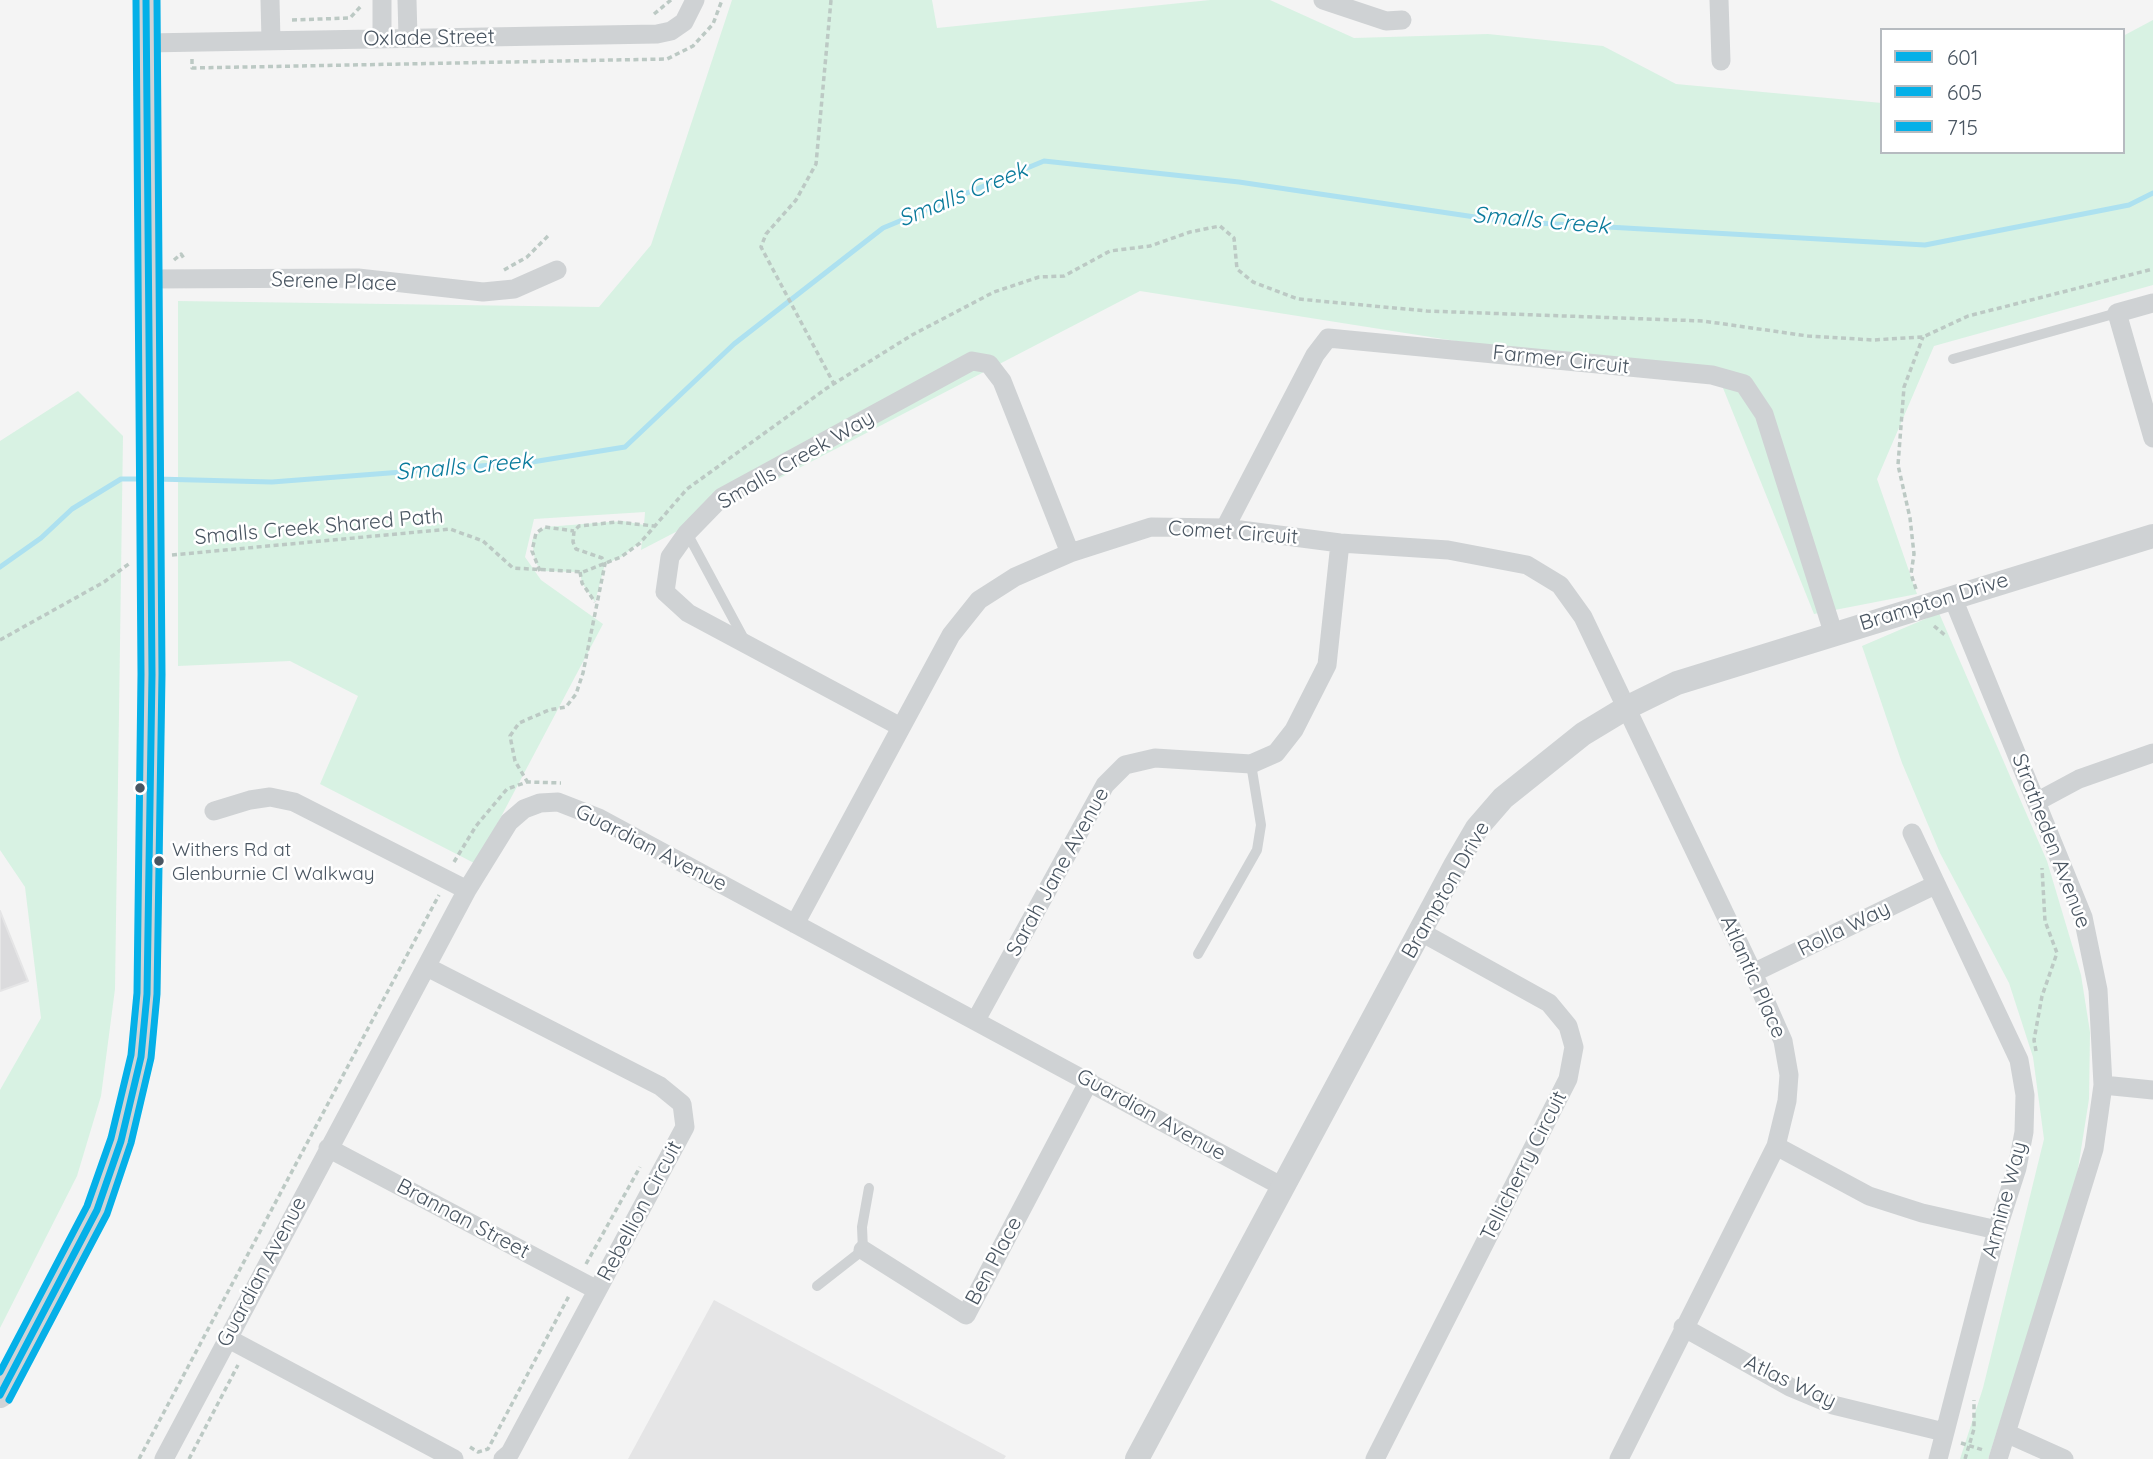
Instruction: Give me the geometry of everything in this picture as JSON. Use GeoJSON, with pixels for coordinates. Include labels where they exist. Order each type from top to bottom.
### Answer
{"type":"FeatureCollection","features":[{"type":"Feature","properties":{"kind":"main road"},"geometry":{"type":"LineString","coordinates":[[0,1395],[97,1210],[121,1141],[141,1057],[147,994],[153,496],[146,0]]}},
{"type":"Feature","properties":{"kind":"street"},"geometry":{"type":"LineString","coordinates":[[270,0],[271,40]]}},
{"type":"Feature","properties":{"kind":"street"},"geometry":{"type":"LineString","coordinates":[[382,0],[382,38]]}},
{"type":"Feature","properties":{"kind":"street"},"geometry":{"type":"LineString","coordinates":[[407,0],[408,37]]}},
{"type":"Feature","properties":{"kind":"street","name":"Oxlade Street"},"geometry":{"type":"LineString","coordinates":[[146,43],[657,34],[671,31],[684,22],[695,0]]}},
{"type":"Feature","properties":{"kind":"street"},"geometry":{"type":"LineString","coordinates":[[1324,0],[1386,21],[1402,20]]}},
{"type":"Feature","properties":{"kind":"street"},"geometry":{"type":"LineString","coordinates":[[1719,0],[1721,61]]}},
{"type":"Feature","properties":{"kind":"street","name":"Serene Place"},"geometry":{"type":"LineString","coordinates":[[150,279],[358,278],[492,291],[514,289],[556,270]]}},
{"type":"Feature","properties":{"kind":"street"},"geometry":{"type":"LineString","coordinates":[[2153,303],[2117,313],[2153,438]]}},
{"type":"Feature","properties":{"kind":"street","name":"Farmer Circuit"},"geometry":{"type":"LineString","coordinates":[[1225,528],[1315,355],[1328,338],[1712,375],[1744,384],[1764,414],[1833,632]]}},
{"type":"Feature","properties":{"kind":"street","name":"Smalls Creek Way"},"geometry":{"type":"LineString","coordinates":[[899,726],[688,613],[665,592],[670,557],[687,533],[722,497],[972,361],[989,365],[1002,381],[1070,552]]}},
{"type":"Feature","properties":{"kind":"street","name":"Comet Circuit"},"geometry":{"type":"LineString","coordinates":[[795,924],[899,726],[951,635],[979,600],[1015,577],[1070,552],[1151,527],[1225,528],[1340,543],[1448,550],[1527,565],[1560,586],[1583,617],[1626,708]]}},
{"type":"Feature","properties":{"kind":"street","name":"Brampton Drive"},"geometry":{"type":"LineString","coordinates":[[1137,1459],[1281,1186],[1477,828],[1503,798],[1583,734],[1626,708],[1677,683],[1833,632],[2153,536]]}},
{"type":"Feature","properties":{"kind":"street"},"geometry":{"type":"LineString","coordinates":[[1251,764],[1276,753],[1294,730],[1327,666],[1340,543]]}},
{"type":"Feature","properties":{"kind":"street","name":"Stratheden Avenue"},"geometry":{"type":"LineString","coordinates":[[1952,596],[2083,917],[2098,990],[2103,1085],[2094,1149],[2001,1448]]}},
{"type":"Feature","properties":{"kind":"street","name":"Atlantic Place"},"geometry":{"type":"LineString","coordinates":[[1619,1459],[1776,1146],[1787,1101],[1790,1074],[1783,1041],[1754,973],[1626,708]]}},
{"type":"Feature","properties":{"kind":"street"},"geometry":{"type":"LineString","coordinates":[[2038,802],[2079,779],[2153,753]]}},
{"type":"Feature","properties":{"kind":"street","name":"Sarah Jane Avenue"},"geometry":{"type":"LineString","coordinates":[[976,1020],[1105,785],[1125,765],[1156,758],[1251,764]]}},
{"type":"Feature","properties":{"kind":"street"},"geometry":{"type":"LineString","coordinates":[[214,811],[260,799],[294,802],[467,890]]}},
{"type":"Feature","properties":{"kind":"street","name":"Guardian Avenue"},"geometry":{"type":"LineString","coordinates":[[164,1459],[467,890],[509,822],[524,809],[540,803],[558,802],[599,818],[1281,1186]]}},
{"type":"Feature","properties":{"kind":"street","name":"Armine Way"},"geometry":{"type":"LineString","coordinates":[[1912,833],[2019,1060],[2025,1096],[2024,1132],[2017,1168],[1997,1230],[1938,1459]]}},
{"type":"Feature","properties":{"kind":"street","name":"Rolla Way"},"geometry":{"type":"LineString","coordinates":[[1754,973],[1935,885]]}},
{"type":"Feature","properties":{"kind":"street","name":"Tellicherry Circuit"},"geometry":{"type":"LineString","coordinates":[[1375,1459],[1568,1079],[1574,1047],[1568,1026],[1549,1003],[1421,932]]}},
{"type":"Feature","properties":{"kind":"street","name":"Rebellion Circuit"},"geometry":{"type":"LineString","coordinates":[[427,967],[660,1086],[682,1104],[685,1127],[510,1453],[503,1459]]}},
{"type":"Feature","properties":{"kind":"street","name":"Ben Place"},"geometry":{"type":"LineString","coordinates":[[863,1250],[966,1315],[1089,1081]]}},
{"type":"Feature","properties":{"kind":"street"},"geometry":{"type":"LineString","coordinates":[[2103,1085],[2153,1090]]}},
{"type":"Feature","properties":{"kind":"street"},"geometry":{"type":"LineString","coordinates":[[1776,1146],[1869,1196],[1922,1213],[1997,1230]]}},
{"type":"Feature","properties":{"kind":"street","name":"Brannan Street"},"geometry":{"type":"LineString","coordinates":[[328,1148],[580,1268],[597,1290]]}},
{"type":"Feature","properties":{"kind":"street","name":"Atlas Way"},"geometry":{"type":"LineString","coordinates":[[1683,1327],[1790,1387],[1833,1405],[1944,1432]]}},
{"type":"Feature","properties":{"kind":"street"},"geometry":{"type":"LineString","coordinates":[[232,1330],[460,1452]]}},
{"type":"Feature","properties":{"kind":"street"},"geometry":{"type":"LineString","coordinates":[[2001,1448],[2064,1459]]}},
{"type":"Feature","properties":{"kind":"lane"},"geometry":{"type":"LineString","coordinates":[[1953,359],[2117,313]]}},
{"type":"Feature","properties":{"kind":"lane"},"geometry":{"type":"LineString","coordinates":[[687,533],[748,645]]}},
{"type":"Feature","properties":{"kind":"lane"},"geometry":{"type":"LineString","coordinates":[[1198,954],[1257,850],[1261,825],[1251,764]]}},
{"type":"Feature","properties":{"kind":"lane"},"geometry":{"type":"LineString","coordinates":[[817,1286],[863,1250],[862,1227],[869,1188]]}},
{"type":"Feature","properties":{"kind":"path"},"geometry":{"type":"LineString","coordinates":[[356,12],[365,0]]}},
{"type":"Feature","properties":{"kind":"path"},"geometry":{"type":"LineString","coordinates":[[642,15],[656,15],[671,0]]}},
{"type":"Feature","properties":{"kind":"path"},"geometry":{"type":"LineString","coordinates":[[831,0],[816,164],[796,200],[766,234],[761,247],[834,384]]}},
{"type":"Feature","properties":{"kind":"path"},"geometry":{"type":"LineString","coordinates":[[1923,337],[1905,387],[1898,465],[1910,518],[1914,554],[1911,574],[1926,622],[1945,632],[1950,644]]}},
{"type":"Feature","properties":{"kind":"path"},"geometry":{"type":"LineString","coordinates":[[540,803],[515,761],[510,736],[519,723],[549,710],[566,707],[576,694],[592,634],[595,602],[605,564],[603,558],[576,549],[573,542],[575,531],[579,526],[616,522],[654,526]]}},
{"type":"Feature","properties":{"kind":"path"},"geometry":{"type":"LineString","coordinates":[[540,571],[532,551],[537,533],[545,527],[575,531]]}},
{"type":"Feature","properties":{"kind":"path","name":"Smalls Creek Shared Path"},"geometry":{"type":"LineString","coordinates":[[171,555],[450,529],[483,541],[513,568],[582,572],[582,583],[595,602]]}},
{"type":"Feature","properties":{"kind":"path"},"geometry":{"type":"LineString","coordinates":[[0,640],[104,582],[135,559]]}},
{"type":"Feature","properties":{"kind":"path"},"geometry":{"type":"LineString","coordinates":[[139,1459],[476,825],[507,789],[527,782],[563,783]]}},
{"type":"Feature","properties":{"kind":"path"},"geometry":{"type":"LineString","coordinates":[[2037,1053],[2034,1040],[2042,996],[2057,953],[2045,921],[2041,860]]}},
{"type":"Feature","properties":{"kind":"path"},"geometry":{"type":"LineString","coordinates":[[460,1452],[488,1449],[580,1268],[643,1162]]}},
{"type":"Feature","properties":{"kind":"path"},"geometry":{"type":"LineString","coordinates":[[218,1312],[232,1330]]}},
{"type":"Feature","properties":{"kind":"path"},"geometry":{"type":"LineString","coordinates":[[1965,1459],[1974,1429],[1974,1395]]}},
{"type":"Feature","properties":{"kind":"path"},"geometry":{"type":"LineString","coordinates":[[1944,1432],[1968,1447],[2001,1448]]}},
{"type":"Feature","properties":{"kind":"shaded area"},"geometry":{"type":"Polygon","coordinates":[[[714,1300],[1006,1456],[1004,1459],[628,1459],[714,1300]]]}},
{"type":"Feature","properties":{"kind":"green space"},"geometry":{"type":"Polygon","coordinates":[[[732,0],[932,0],[937,28],[1210,0],[1270,0],[1354,38],[1488,34],[1603,46],[1676,84],[1880,103],[1880,154],[2125,154],[2125,35],[2153,20],[2153,285],[1934,346],[1877,479],[1917,594],[1814,614],[1721,383],[1140,291],[641,550],[642,541],[621,557],[605,564],[595,602],[582,583],[580,572],[541,571],[535,561],[532,540],[545,527],[623,521],[644,525],[645,512],[534,519],[525,557],[541,580],[603,624],[476,864],[320,784],[358,696],[290,661],[178,666],[178,301],[599,307],[651,245],[732,0]]]}},
{"type":"Feature","properties":{"kind":"green space"},"geometry":{"type":"Polygon","coordinates":[[[78,391],[123,436],[115,989],[101,1096],[77,1176],[0,1328],[0,1090],[41,1018],[25,887],[0,850],[0,441],[78,391]]]}},
{"type":"Feature","properties":{"kind":"green space"},"geometry":{"type":"Polygon","coordinates":[[[1939,613],[2047,861],[2081,975],[2090,1032],[2089,1099],[2074,1194],[1988,1459],[1960,1459],[1983,1388],[2044,1139],[2033,1057],[2009,983],[1940,853],[1902,763],[1862,646],[1939,613]]]}},
{"type":"Feature","properties":{"kind":"building"},"geometry":{"type":"Polygon","coordinates":[[[0,911],[28,981],[0,991],[0,911]]]}},
{"type":"Feature","properties":{"kind":"waterway","name":"Smalls Creek"},"geometry":{"type":"LineString","coordinates":[[156,479],[272,482],[532,462],[625,447],[734,344],[883,228],[1044,161],[1239,182],[1502,221],[1925,245],[2129,205],[2153,193]]}},
{"type":"Feature","properties":{"kind":"waterway","name":"Smalls Creek"},"geometry":{"type":"LineString","coordinates":[[0,567],[41,538],[72,509],[121,479],[143,479]]}},
{"type":"Feature","properties":{"kind":"transit line","name":"715"},"geometry":{"type":"LineString","coordinates":[[0,1372],[87,1206],[111,1138],[131,1055],[137,993],[141,674],[136,0]]}},
{"type":"Feature","properties":{"kind":"transit line","name":"601"},"geometry":{"type":"LineString","coordinates":[[0,1395],[97,1210],[121,1141],[141,1057],[147,994],[152,674],[146,0]]}},
{"type":"Feature","properties":{"kind":"transit line","name":"605"},"geometry":{"type":"LineString","coordinates":[[9,1400],[107,1214],[131,1143],[151,1058],[157,994],[162,674],[157,0]]}},
{"type":"Feature","properties":{"kind":"place","name":"Withers Rd at Glenburnie Cl Walkway"},"geometry":{"type":"Point","coordinates":[159,861]}}]}
